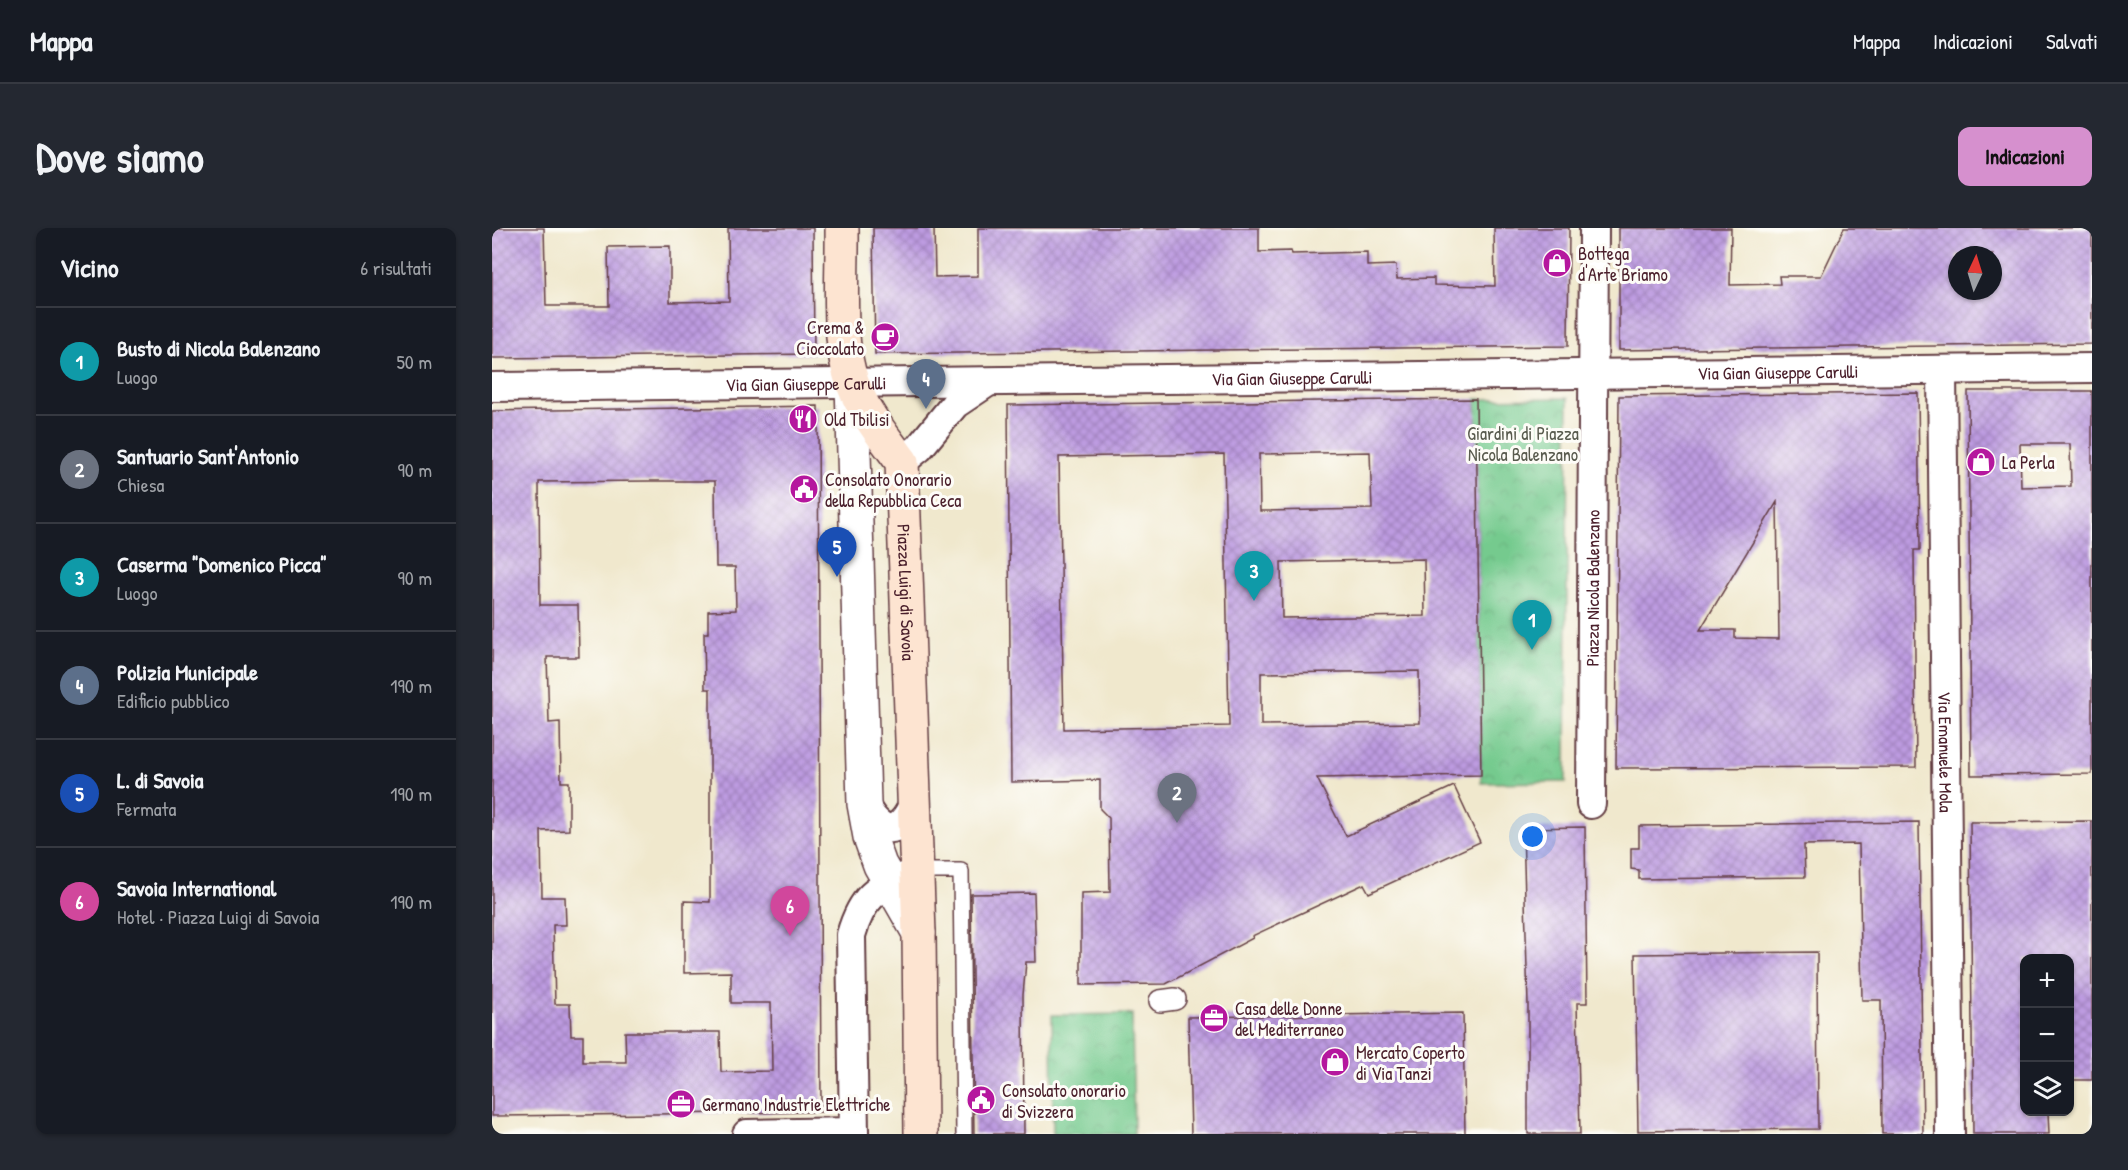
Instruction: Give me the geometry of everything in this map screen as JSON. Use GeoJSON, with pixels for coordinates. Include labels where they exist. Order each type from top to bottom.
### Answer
{"type":"FeatureCollection","features":[{"type":"Feature","properties":{"kind":"main road"},"geometry":{"type":"LineString","coordinates":[[842,228],[843,337],[852,382],[869,417],[902,462]]}},
{"type":"Feature","properties":{"kind":"main road","name":"Piazza Luigi di Savoia"},"geometry":{"type":"LineString","coordinates":[[902,462],[913,805],[903,877],[919,933],[921,1134]]}},
{"type":"Feature","properties":{"kind":"street","name":"Piazza Nicola Balenzano"},"geometry":{"type":"LineString","coordinates":[[1592,804],[1594,228]]}},
{"type":"Feature","properties":{"kind":"street","name":"Via Gian Giuseppe Carulli"},"geometry":{"type":"LineString","coordinates":[[492,387],[2092,368]]}},
{"type":"Feature","properties":{"kind":"street","name":"Via Emanuele Mola"},"geometry":{"type":"LineString","coordinates":[[1942,371],[1950,1134]]}},
{"type":"Feature","properties":{"kind":"street","name":"Piazza Luigi di Savoia"},"geometry":{"type":"LineString","coordinates":[[852,382],[864,804],[870,837],[880,865],[903,877]]}},
{"type":"Feature","properties":{"kind":"street"},"geometry":{"type":"LineString","coordinates":[[902,462],[919,448],[955,404],[987,382]]}},
{"type":"Feature","properties":{"kind":"street"},"geometry":{"type":"LineString","coordinates":[[864,804],[872,820],[883,828],[899,827],[906,820],[913,805]]}},
{"type":"Feature","properties":{"kind":"street"},"geometry":{"type":"LineString","coordinates":[[747,1134],[854,1133],[851,934],[857,914],[870,896],[903,877]]}},
{"type":"Feature","properties":{"kind":"lane"},"geometry":{"type":"LineString","coordinates":[[903,877],[961,871],[964,1134]]}},
{"type":"Feature","properties":{"kind":"green space","name":"Giardini di Piazza Nicola Balenzano"},"geometry":{"type":"Polygon","coordinates":[[[1568,398],[1566,782],[1481,783],[1476,399],[1568,398]]]}},
{"type":"Feature","properties":{"kind":"green space"},"geometry":{"type":"Polygon","coordinates":[[[1132,1014],[1134,1134],[1053,1134],[1052,1015],[1132,1014]]]}},
{"type":"Feature","properties":{"kind":"building"},"geometry":{"type":"Polygon","coordinates":[[[492,228],[544,228],[546,306],[609,306],[608,247],[670,246],[670,302],[729,301],[728,228],[813,228],[814,354],[492,358],[492,228]]]}},
{"type":"Feature","properties":{"kind":"building"},"geometry":{"type":"Polygon","coordinates":[[[873,228],[934,228],[935,277],[978,276],[978,228],[1259,228],[1259,252],[1291,251],[1292,254],[1367,252],[1367,266],[1396,265],[1397,279],[1434,278],[1434,285],[1495,286],[1494,228],[1569,228],[1568,346],[875,354],[873,228]]]}},
{"type":"Feature","properties":{"kind":"building"},"geometry":{"type":"Polygon","coordinates":[[[1619,228],[1731,228],[1730,285],[1780,284],[1779,276],[1821,276],[1844,228],[2092,228],[2092,344],[1619,350],[1619,228]]]}},
{"type":"Feature","properties":{"kind":"building"},"geometry":{"type":"Polygon","coordinates":[[[1968,391],[2092,391],[2092,774],[1971,775],[1968,391]],[[2020,444],[2021,487],[2071,486],[2070,444],[2020,444]]]}},
{"type":"Feature","properties":{"kind":"building"},"geometry":{"type":"Polygon","coordinates":[[[1918,393],[1920,550],[1914,550],[1916,767],[1616,768],[1619,396],[1918,393]],[[1777,502],[1700,630],[1735,630],[1735,638],[1779,639],[1777,502]]]}},
{"type":"Feature","properties":{"kind":"building"},"geometry":{"type":"Polygon","coordinates":[[[1476,399],[1481,775],[1317,778],[1346,836],[1454,786],[1480,842],[1369,893],[1364,884],[1252,936],[1253,938],[1166,984],[1081,985],[1081,893],[1110,892],[1109,818],[1100,809],[1100,780],[1011,782],[1008,405],[1476,399]],[[1370,452],[1259,454],[1260,511],[1372,509],[1370,452]],[[1224,454],[1059,457],[1064,729],[1229,726],[1224,454]],[[1424,559],[1281,562],[1282,618],[1425,616],[1424,559]],[[1419,671],[1261,673],[1261,725],[1420,723],[1419,671]]]}},
{"type":"Feature","properties":{"kind":"building"},"geometry":{"type":"Polygon","coordinates":[[[818,406],[821,1112],[492,1116],[492,411],[818,406]],[[715,481],[539,482],[540,605],[578,605],[579,657],[547,657],[549,723],[560,722],[561,782],[569,782],[569,830],[541,831],[542,897],[565,897],[566,925],[553,925],[555,1004],[570,1004],[571,1036],[583,1036],[583,1062],[626,1062],[625,1032],[720,1032],[721,1072],[772,1071],[771,1003],[731,1003],[731,972],[684,973],[684,901],[710,902],[710,689],[705,689],[704,633],[708,633],[708,611],[736,610],[735,567],[716,567],[715,481]]]}},
{"type":"Feature","properties":{"kind":"building"},"geometry":{"type":"Polygon","coordinates":[[[2092,821],[2092,1080],[2074,1080],[2074,954],[2020,954],[2020,1116],[2048,1116],[2049,1134],[1973,1134],[1970,822],[2092,821]]]}},
{"type":"Feature","properties":{"kind":"building"},"geometry":{"type":"Polygon","coordinates":[[[1919,822],[1923,1134],[1882,1134],[1881,1000],[1862,1000],[1859,844],[1804,845],[1805,877],[1639,879],[1639,870],[1631,869],[1631,848],[1639,848],[1639,826],[1919,822]]]}},
{"type":"Feature","properties":{"kind":"building"},"geometry":{"type":"Polygon","coordinates":[[[1585,827],[1587,1003],[1577,1003],[1580,1134],[1528,1134],[1528,1005],[1523,828],[1585,827]]]}},
{"type":"Feature","properties":{"kind":"building"},"geometry":{"type":"Polygon","coordinates":[[[1034,893],[1036,962],[1026,962],[1023,995],[1024,1134],[974,1134],[971,894],[1034,893]]]}},
{"type":"Feature","properties":{"kind":"building"},"geometry":{"type":"Polygon","coordinates":[[[1817,952],[1818,1129],[1638,1131],[1635,954],[1817,952]]]}},
{"type":"Feature","properties":{"kind":"building"},"geometry":{"type":"Polygon","coordinates":[[[1463,1013],[1465,1134],[1191,1134],[1188,1017],[1463,1013]]]}},
{"type":"Feature","properties":{"kind":"place","name":"Bottega d'Arte Briamo"},"geometry":{"type":"Point","coordinates":[1557,263]}},
{"type":"Feature","properties":{"kind":"place","name":"Crema & Cioccolato"},"geometry":{"type":"Point","coordinates":[885,337]}},
{"type":"Feature","properties":{"kind":"place","name":"Polizia Municipale"},"geometry":{"type":"Point","coordinates":[926,409]}},
{"type":"Feature","properties":{"kind":"place","name":"Old Tbilisi"},"geometry":{"type":"Point","coordinates":[803,419]}},
{"type":"Feature","properties":{"kind":"place","name":"La Perla"},"geometry":{"type":"Point","coordinates":[1981,462]}},
{"type":"Feature","properties":{"kind":"place","name":"Consolato Onorario della Repubblica Ceca"},"geometry":{"type":"Point","coordinates":[804,489]}},
{"type":"Feature","properties":{"kind":"place","name":"L. di Savoia"},"geometry":{"type":"Point","coordinates":[837,577]}},
{"type":"Feature","properties":{"kind":"place","name":"Caserma \"Domenico Picca\""},"geometry":{"type":"Point","coordinates":[1254,601]}},
{"type":"Feature","properties":{"kind":"place","name":"Busto di Nicola Balenzano"},"geometry":{"type":"Point","coordinates":[1532,650]}},
{"type":"Feature","properties":{"kind":"place","name":"Santuario Sant'Antonio"},"geometry":{"type":"Point","coordinates":[1177,823]}},
{"type":"Feature","properties":{"kind":"place","name":"Savoia International"},"geometry":{"type":"Point","coordinates":[790,936]}},
{"type":"Feature","properties":{"kind":"place","name":"Casa delle Donne del Mediterraneo"},"geometry":{"type":"Point","coordinates":[1214,1018]}},
{"type":"Feature","properties":{"kind":"place","name":"Mercato Coperto di Via Tanzi"},"geometry":{"type":"Point","coordinates":[1335,1062]}},
{"type":"Feature","properties":{"kind":"place","name":"Consolato onorario di Svizzera"},"geometry":{"type":"Point","coordinates":[981,1100]}},
{"type":"Feature","properties":{"kind":"place","name":"Germano Industrie Elettriche"},"geometry":{"type":"Point","coordinates":[681,1104]}}]}
